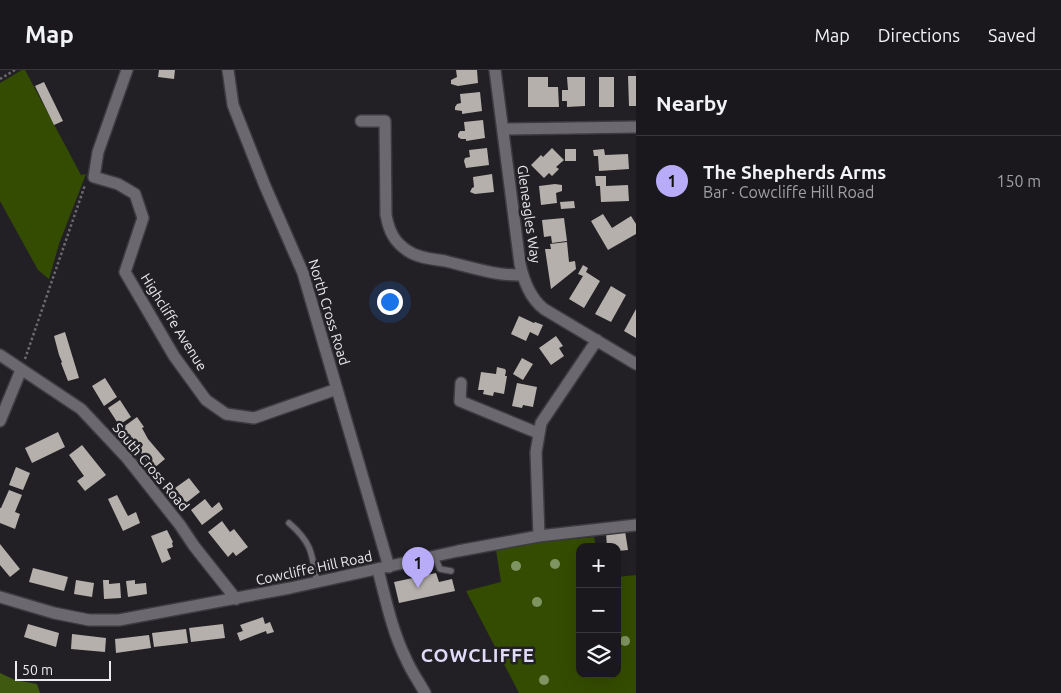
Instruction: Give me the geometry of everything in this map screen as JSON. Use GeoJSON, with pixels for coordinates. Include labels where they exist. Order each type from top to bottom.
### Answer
{"type":"FeatureCollection","features":[{"type":"Feature","properties":{"kind":"street"},"geometry":{"type":"LineString","coordinates":[[94,177],[98,152],[127,70]]}},
{"type":"Feature","properties":{"kind":"street","name":"North Cross Road"},"geometry":{"type":"LineString","coordinates":[[228,70],[233,105],[265,186],[303,273],[337,390],[383,569],[391,622],[402,651],[425,693]]}},
{"type":"Feature","properties":{"kind":"street","name":"Gleneagles Way"},"geometry":{"type":"LineString","coordinates":[[495,70],[522,275],[531,296],[536,303],[636,364]]}},
{"type":"Feature","properties":{"kind":"street"},"geometry":{"type":"LineString","coordinates":[[361,121],[385,121],[387,221],[393,237],[402,247],[418,255],[503,274],[522,275]]}},
{"type":"Feature","properties":{"kind":"street"},"geometry":{"type":"LineString","coordinates":[[503,129],[636,127]]}},
{"type":"Feature","properties":{"kind":"street","name":"Highcliffe Avenue"},"geometry":{"type":"LineString","coordinates":[[94,177],[118,184],[135,194],[143,218],[126,272],[174,356],[206,400],[226,414],[254,418],[337,390]]}},
{"type":"Feature","properties":{"kind":"street"},"geometry":{"type":"LineString","coordinates":[[538,536],[536,452],[541,423],[597,340]]}},
{"type":"Feature","properties":{"kind":"street","name":"South Cross Road"},"geometry":{"type":"LineString","coordinates":[[0,355],[81,409],[127,458],[236,599]]}},
{"type":"Feature","properties":{"kind":"street"},"geometry":{"type":"LineString","coordinates":[[0,421],[21,370]]}},
{"type":"Feature","properties":{"kind":"street"},"geometry":{"type":"LineString","coordinates":[[461,383],[460,401],[538,434]]}},
{"type":"Feature","properties":{"kind":"street","name":"Cowcliffe Hill Road"},"geometry":{"type":"LineString","coordinates":[[0,597],[54,613],[89,620],[119,620],[317,583],[538,536],[636,525]]}},
{"type":"Feature","properties":{"kind":"lane"},"geometry":{"type":"LineString","coordinates":[[289,523],[303,535],[308,543],[317,583]]}},
{"type":"Feature","properties":{"kind":"lane"},"geometry":{"type":"LineString","coordinates":[[435,557],[440,569],[451,571]]}},
{"type":"Feature","properties":{"kind":"path"},"geometry":{"type":"LineString","coordinates":[[0,79],[15,70]]}},
{"type":"Feature","properties":{"kind":"path"},"geometry":{"type":"LineString","coordinates":[[21,370],[54,280],[84,186],[94,177]]}},
{"type":"Feature","properties":{"kind":"green space"},"geometry":{"type":"Polygon","coordinates":[[[25,70],[81,175],[86,174],[59,244],[49,279],[38,270],[0,201],[0,83],[25,70]]]}},
{"type":"Feature","properties":{"kind":"green space"},"geometry":{"type":"Polygon","coordinates":[[[594,537],[595,543],[576,543],[576,678],[621,678],[621,577],[636,575],[636,693],[519,693],[466,591],[501,582],[496,550],[542,542],[594,537]]]}},
{"type":"Feature","properties":{"kind":"green space"},"geometry":{"type":"Polygon","coordinates":[[[0,673],[15,680],[37,684],[40,693],[0,693],[0,673]]]}},
{"type":"Feature","properties":{"kind":"building"},"geometry":{"type":"Polygon","coordinates":[[[159,70],[175,70],[174,79],[158,77],[159,70]]]}},
{"type":"Feature","properties":{"kind":"building"},"geometry":{"type":"Polygon","coordinates":[[[456,70],[477,70],[478,83],[458,86],[451,84],[451,80],[457,77],[456,70]]]}},
{"type":"Feature","properties":{"kind":"building"},"geometry":{"type":"Polygon","coordinates":[[[628,76],[636,76],[636,106],[629,106],[628,76]]]}},
{"type":"Feature","properties":{"kind":"building"},"geometry":{"type":"Polygon","coordinates":[[[528,77],[548,77],[548,87],[558,87],[559,107],[528,107],[528,77]]]}},
{"type":"Feature","properties":{"kind":"building"},"geometry":{"type":"Polygon","coordinates":[[[567,77],[585,77],[585,106],[567,107],[567,101],[562,101],[562,90],[568,90],[567,77]]]}},
{"type":"Feature","properties":{"kind":"building"},"geometry":{"type":"Polygon","coordinates":[[[599,77],[614,77],[614,107],[599,107],[599,77]]]}},
{"type":"Feature","properties":{"kind":"building"},"geometry":{"type":"Polygon","coordinates":[[[44,82],[63,121],[54,125],[35,86],[44,82]]]}},
{"type":"Feature","properties":{"kind":"building"},"geometry":{"type":"Polygon","coordinates":[[[480,92],[482,111],[462,114],[462,111],[455,110],[457,104],[461,103],[460,94],[480,92]]]}},
{"type":"Feature","properties":{"kind":"building"},"geometry":{"type":"Polygon","coordinates":[[[483,120],[485,138],[466,141],[466,139],[458,137],[460,131],[465,131],[464,122],[483,120]]]}},
{"type":"Feature","properties":{"kind":"building"},"geometry":{"type":"Polygon","coordinates":[[[487,148],[489,165],[466,168],[464,161],[465,158],[470,157],[469,150],[487,148]]]}},
{"type":"Feature","properties":{"kind":"building"},"geometry":{"type":"Polygon","coordinates":[[[552,148],[564,160],[556,167],[559,169],[552,176],[549,173],[544,178],[531,165],[552,148]]]}},
{"type":"Feature","properties":{"kind":"building"},"geometry":{"type":"Polygon","coordinates":[[[565,149],[576,149],[576,161],[565,161],[565,149]]]}},
{"type":"Feature","properties":{"kind":"building"},"geometry":{"type":"Polygon","coordinates":[[[604,149],[605,155],[628,154],[629,169],[599,171],[598,156],[594,156],[593,150],[604,149]]]}},
{"type":"Feature","properties":{"kind":"building"},"geometry":{"type":"Polygon","coordinates":[[[492,174],[494,192],[475,194],[470,192],[474,187],[473,177],[492,174]]]}},
{"type":"Feature","properties":{"kind":"building"},"geometry":{"type":"Polygon","coordinates":[[[595,176],[606,176],[606,186],[628,185],[629,201],[601,202],[600,186],[596,186],[595,176]]]}},
{"type":"Feature","properties":{"kind":"building"},"geometry":{"type":"Polygon","coordinates":[[[562,185],[562,191],[556,193],[557,203],[541,205],[539,186],[562,185]]]}},
{"type":"Feature","properties":{"kind":"building"},"geometry":{"type":"Polygon","coordinates":[[[574,201],[575,208],[561,209],[560,202],[574,201]]]}},
{"type":"Feature","properties":{"kind":"building"},"geometry":{"type":"Polygon","coordinates":[[[603,214],[612,228],[631,216],[636,224],[636,234],[608,250],[591,221],[603,214]]]}},
{"type":"Feature","properties":{"kind":"building"},"geometry":{"type":"Polygon","coordinates":[[[564,218],[567,241],[552,243],[551,236],[544,237],[542,220],[564,218]]]}},
{"type":"Feature","properties":{"kind":"building"},"geometry":{"type":"Polygon","coordinates":[[[567,242],[569,262],[575,261],[576,269],[551,289],[545,249],[551,249],[550,244],[567,242]]]}},
{"type":"Feature","properties":{"kind":"building"},"geometry":{"type":"Polygon","coordinates":[[[583,265],[588,268],[586,272],[600,281],[584,308],[569,299],[583,276],[578,274],[583,265]]]}},
{"type":"Feature","properties":{"kind":"building"},"geometry":{"type":"Polygon","coordinates":[[[611,286],[626,295],[611,322],[595,314],[611,286]]]}},
{"type":"Feature","properties":{"kind":"building"},"geometry":{"type":"Polygon","coordinates":[[[636,309],[636,338],[624,331],[636,309]]]}},
{"type":"Feature","properties":{"kind":"building"},"geometry":{"type":"Polygon","coordinates":[[[519,316],[543,325],[538,336],[530,332],[526,341],[511,334],[519,316]]]}},
{"type":"Feature","properties":{"kind":"building"},"geometry":{"type":"Polygon","coordinates":[[[65,332],[79,378],[68,381],[54,336],[65,332]]]}},
{"type":"Feature","properties":{"kind":"building"},"geometry":{"type":"Polygon","coordinates":[[[556,336],[563,346],[559,348],[564,356],[551,365],[539,348],[556,336]]]}},
{"type":"Feature","properties":{"kind":"building"},"geometry":{"type":"Polygon","coordinates":[[[522,358],[533,364],[523,380],[513,374],[522,358]]]}},
{"type":"Feature","properties":{"kind":"building"},"geometry":{"type":"Polygon","coordinates":[[[497,367],[506,371],[504,394],[494,392],[493,396],[483,394],[484,390],[478,390],[481,372],[496,374],[497,367]]]}},
{"type":"Feature","properties":{"kind":"building"},"geometry":{"type":"Polygon","coordinates":[[[105,378],[117,397],[104,406],[92,386],[105,378]]]}},
{"type":"Feature","properties":{"kind":"building"},"geometry":{"type":"Polygon","coordinates":[[[517,383],[537,387],[533,407],[523,405],[522,408],[512,406],[517,383]]]}},
{"type":"Feature","properties":{"kind":"building"},"geometry":{"type":"Polygon","coordinates":[[[120,400],[131,417],[119,425],[108,408],[120,400]]]}},
{"type":"Feature","properties":{"kind":"building"},"geometry":{"type":"Polygon","coordinates":[[[137,417],[144,427],[142,428],[148,439],[165,459],[153,469],[122,428],[137,417]]]}},
{"type":"Feature","properties":{"kind":"building"},"geometry":{"type":"Polygon","coordinates":[[[58,432],[65,447],[32,463],[25,448],[58,432]]]}},
{"type":"Feature","properties":{"kind":"building"},"geometry":{"type":"Polygon","coordinates":[[[82,445],[106,475],[85,491],[77,481],[84,476],[69,455],[82,445]]]}},
{"type":"Feature","properties":{"kind":"building"},"geometry":{"type":"Polygon","coordinates":[[[16,467],[30,473],[23,490],[9,485],[16,467]]]}},
{"type":"Feature","properties":{"kind":"building"},"geometry":{"type":"Polygon","coordinates":[[[189,478],[200,492],[186,503],[175,488],[189,478]]]}},
{"type":"Feature","properties":{"kind":"building"},"geometry":{"type":"Polygon","coordinates":[[[9,490],[22,495],[15,512],[20,514],[15,529],[0,523],[0,508],[9,490]]]}},
{"type":"Feature","properties":{"kind":"building"},"geometry":{"type":"Polygon","coordinates":[[[117,495],[128,516],[136,512],[140,523],[123,531],[108,499],[117,495]]]}},
{"type":"Feature","properties":{"kind":"building"},"geometry":{"type":"Polygon","coordinates":[[[205,499],[212,508],[219,502],[223,509],[202,525],[191,510],[205,499]]]}},
{"type":"Feature","properties":{"kind":"building"},"geometry":{"type":"Polygon","coordinates":[[[222,521],[230,532],[234,529],[248,547],[236,556],[233,552],[228,557],[208,532],[222,521]]]}},
{"type":"Feature","properties":{"kind":"building"},"geometry":{"type":"Polygon","coordinates":[[[167,530],[173,542],[173,547],[167,549],[171,559],[162,563],[151,536],[167,530]]]}},
{"type":"Feature","properties":{"kind":"building"},"geometry":{"type":"Polygon","coordinates":[[[625,531],[628,550],[621,551],[621,543],[607,543],[606,533],[625,531]]]}},
{"type":"Feature","properties":{"kind":"building"},"geometry":{"type":"Polygon","coordinates":[[[0,544],[20,569],[10,577],[0,565],[0,544]]]}},
{"type":"Feature","properties":{"kind":"building"},"geometry":{"type":"Polygon","coordinates":[[[33,568],[68,577],[64,591],[29,582],[33,568]]]}},
{"type":"Feature","properties":{"kind":"building"},"geometry":{"type":"Polygon","coordinates":[[[436,573],[439,582],[452,579],[455,591],[399,603],[394,582],[436,573]]]}},
{"type":"Feature","properties":{"kind":"building"},"geometry":{"type":"Polygon","coordinates":[[[76,580],[94,583],[92,597],[74,594],[76,580]]]}},
{"type":"Feature","properties":{"kind":"building"},"geometry":{"type":"Polygon","coordinates":[[[103,580],[109,580],[109,584],[120,583],[121,598],[104,599],[103,580]]]}},
{"type":"Feature","properties":{"kind":"building"},"geometry":{"type":"Polygon","coordinates":[[[135,580],[135,584],[146,583],[147,594],[128,597],[126,581],[135,580]]]}},
{"type":"Feature","properties":{"kind":"building"},"geometry":{"type":"Polygon","coordinates":[[[263,617],[265,624],[270,622],[274,632],[267,634],[266,631],[240,641],[237,633],[243,631],[240,625],[263,617]]]}},
{"type":"Feature","properties":{"kind":"building"},"geometry":{"type":"Polygon","coordinates":[[[28,624],[59,633],[56,647],[24,637],[28,624]]]}},
{"type":"Feature","properties":{"kind":"building"},"geometry":{"type":"Polygon","coordinates":[[[223,624],[225,638],[191,642],[189,628],[223,624]]]}},
{"type":"Feature","properties":{"kind":"building"},"geometry":{"type":"Polygon","coordinates":[[[186,629],[188,643],[154,647],[152,633],[186,629]]]}},
{"type":"Feature","properties":{"kind":"building"},"geometry":{"type":"Polygon","coordinates":[[[72,634],[106,638],[105,652],[71,649],[72,634]]]}},
{"type":"Feature","properties":{"kind":"building"},"geometry":{"type":"Polygon","coordinates":[[[149,635],[151,648],[116,653],[115,639],[149,635]]]}},
{"type":"Feature","properties":{"kind":"place","name":"The Shepherds Arms"},"geometry":{"type":"Point","coordinates":[418,588]}},
{"type":"Feature","properties":{"kind":"district","name":"COWCLIFFE"},"geometry":{"type":"Point","coordinates":[478,655]}}]}
